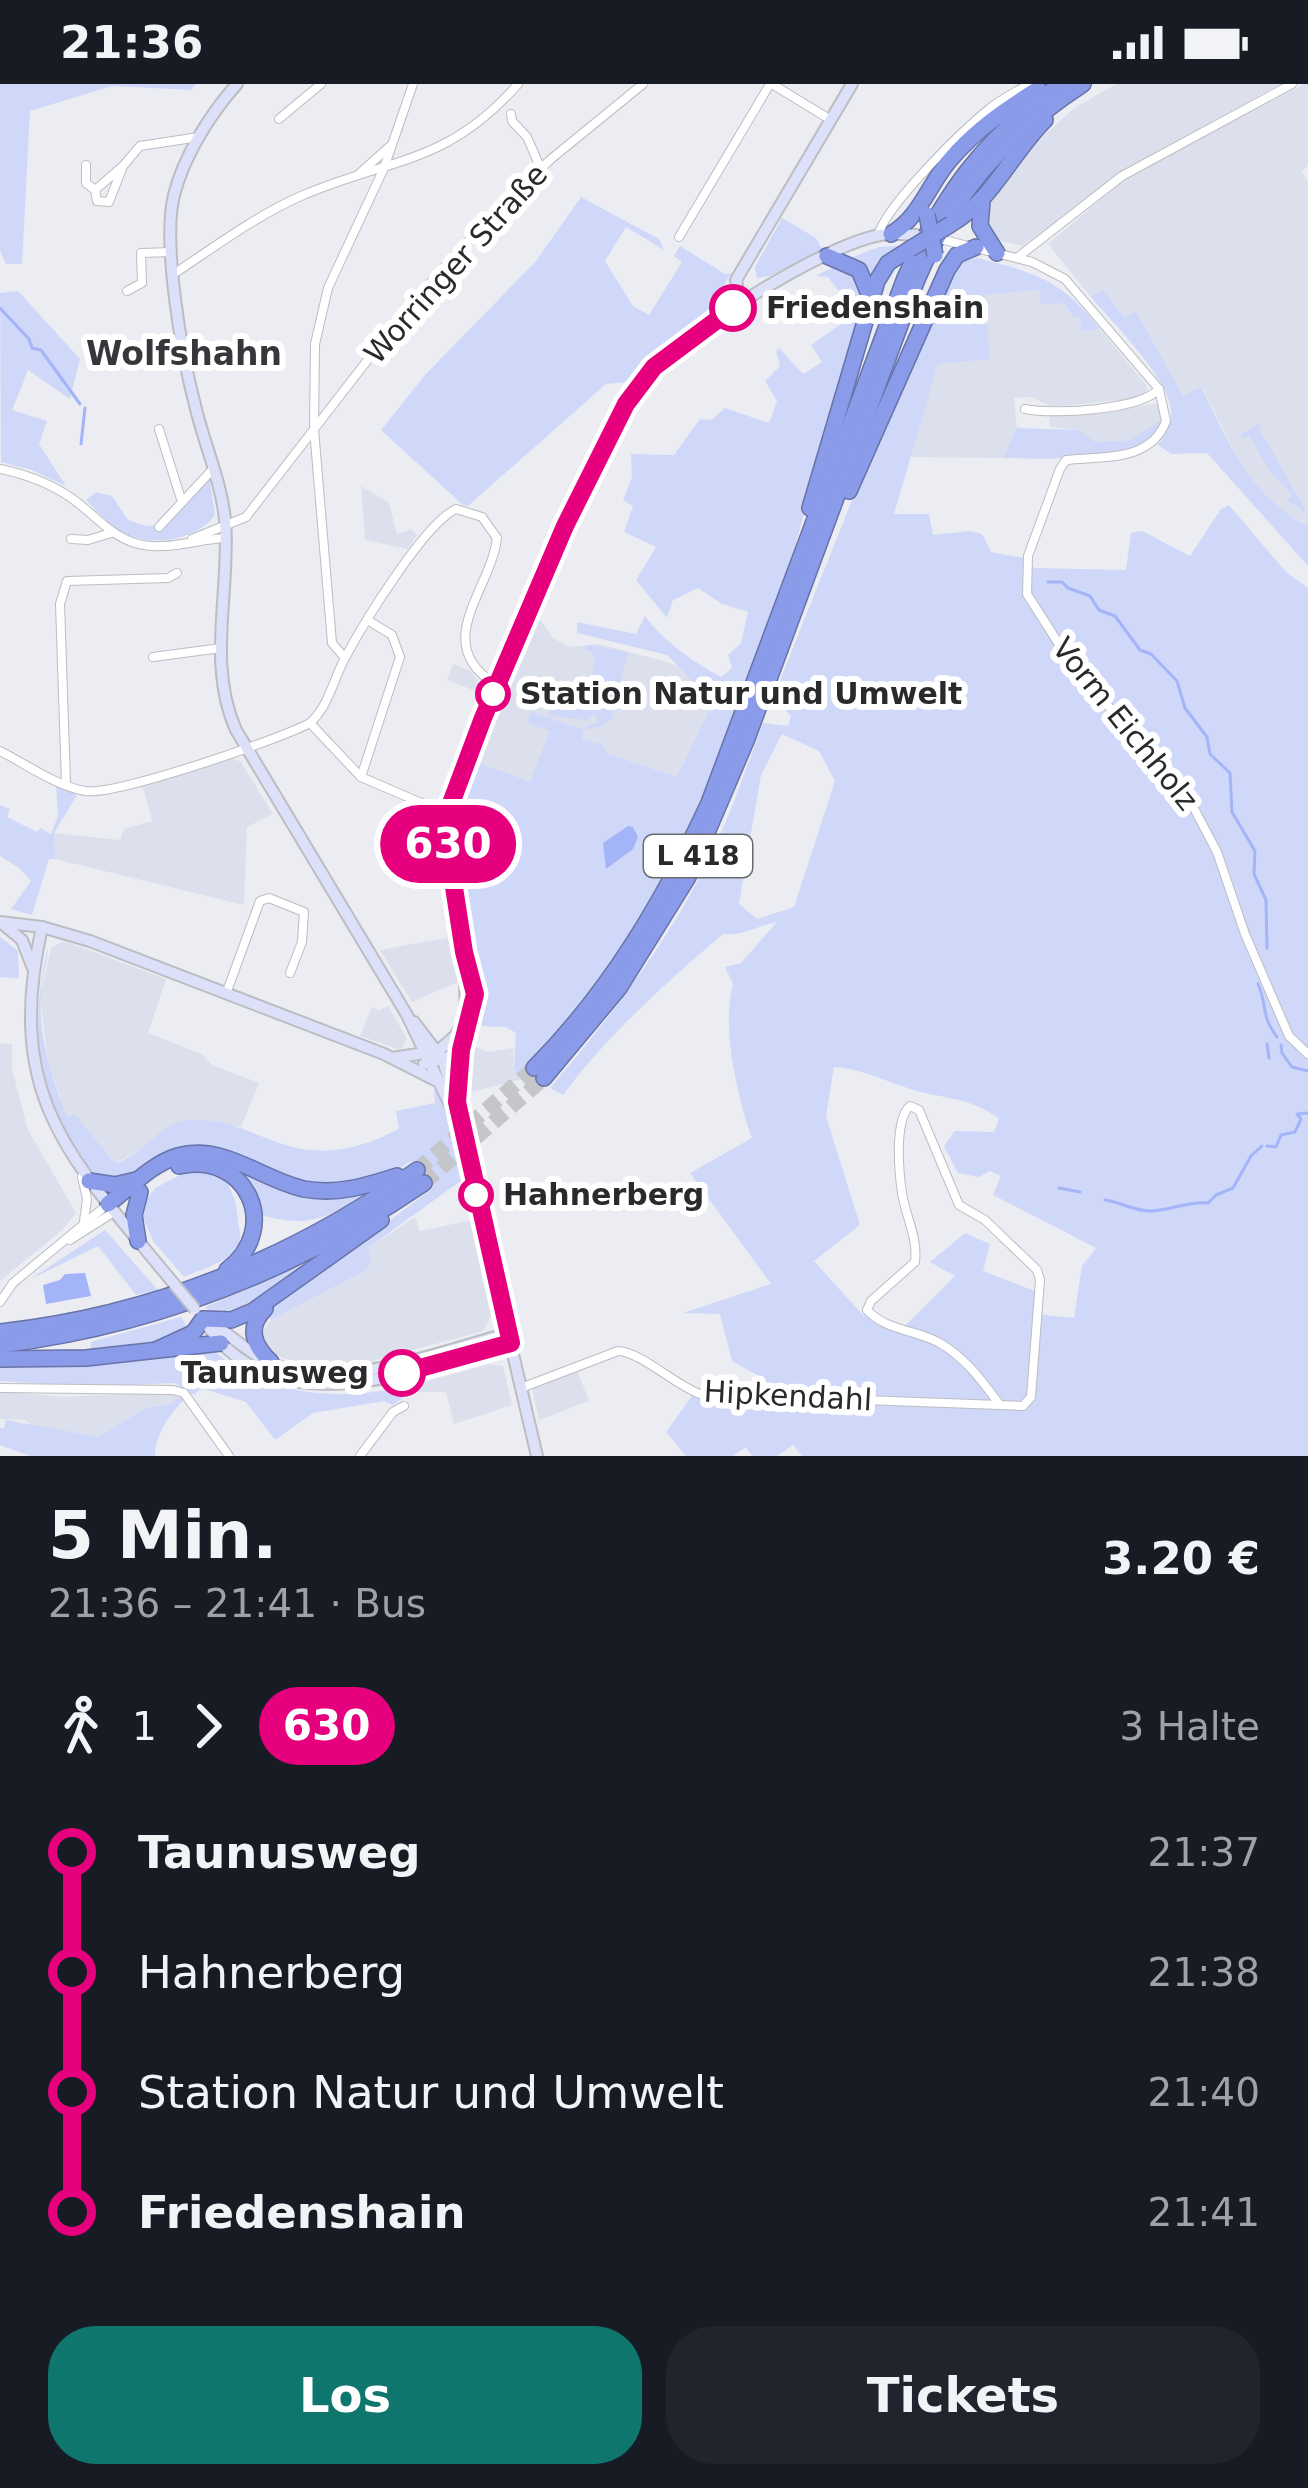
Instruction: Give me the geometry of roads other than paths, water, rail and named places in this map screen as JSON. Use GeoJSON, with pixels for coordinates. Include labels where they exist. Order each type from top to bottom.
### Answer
{"type":"FeatureCollection","features":[{"type":"Feature","properties":{"kind":"highway"},"geometry":{"type":"LineString","coordinates":[[885,235],[910,222],[943,169],[974,136],[1046,84]]}},
{"type":"Feature","properties":{"kind":"highway","name":"L 418"},"geometry":{"type":"LineString","coordinates":[[539,1073],[619,988],[688,877],[720,808],[808,558],[916,282],[946,219],[1004,144],[1064,89],[1083,84]]}},
{"type":"Feature","properties":{"kind":"highway"},"geometry":{"type":"LineString","coordinates":[[808,558],[805,524],[871,298],[888,263],[931,240],[983,197],[1064,89]]}},
{"type":"Feature","properties":{"kind":"highway"},"geometry":{"type":"LineString","coordinates":[[926,196],[941,285]]}},
{"type":"Feature","properties":{"kind":"highway"},"geometry":{"type":"LineString","coordinates":[[983,197],[980,226],[997,253]]}},
{"type":"Feature","properties":{"kind":"highway"},"geometry":{"type":"LineString","coordinates":[[808,558],[838,516],[954,258],[976,248]]}},
{"type":"Feature","properties":{"kind":"highway"},"geometry":{"type":"LineString","coordinates":[[827,256],[859,270],[871,298]]}},
{"type":"Feature","properties":{"kind":"highway"},"geometry":{"type":"LineString","coordinates":[[111,1208],[165,1161],[192,1153],[217,1155],[289,1185],[316,1190],[357,1189],[420,1176]]}},
{"type":"Feature","properties":{"kind":"highway"},"geometry":{"type":"LineString","coordinates":[[84,1175],[115,1185],[140,1186],[194,1164],[228,1173],[247,1191],[254,1217],[249,1245],[230,1268],[193,1289]]}},
{"type":"Feature","properties":{"kind":"highway"},"geometry":{"type":"LineString","coordinates":[[0,1332],[88,1319],[193,1289],[304,1241],[420,1176]]}},
{"type":"Feature","properties":{"kind":"highway"},"geometry":{"type":"LineString","coordinates":[[156,1350],[193,1333],[199,1314],[236,1318],[279,1294],[368,1232],[420,1176]]}},
{"type":"Feature","properties":{"kind":"highway"},"geometry":{"type":"LineString","coordinates":[[0,1345],[119,1324],[213,1295],[328,1243],[420,1176]]}},
{"type":"Feature","properties":{"kind":"highway"},"geometry":{"type":"LineString","coordinates":[[138,1240],[134,1208],[140,1186]]}},
{"type":"Feature","properties":{"kind":"highway"},"geometry":{"type":"LineString","coordinates":[[271,1363],[256,1346],[254,1328],[279,1294]]}},
{"type":"Feature","properties":{"kind":"highway"},"geometry":{"type":"LineString","coordinates":[[0,1359],[86,1358],[221,1343]]}},
{"type":"Feature","properties":{"kind":"main road"},"geometry":{"type":"LineString","coordinates":[[237,84],[201,136],[175,191],[173,252],[192,393],[226,532],[221,648],[226,705],[457,1102]]}},
{"type":"Feature","properties":{"kind":"main road"},"geometry":{"type":"LineString","coordinates":[[740,302],[736,280],[852,84]]}},
{"type":"Feature","properties":{"kind":"main road"},"geometry":{"type":"LineString","coordinates":[[537,1456],[457,1102],[467,1006],[447,814],[496,685],[582,485],[632,393],[654,367],[740,302],[827,256],[885,235],[931,240]]}},
{"type":"Feature","properties":{"kind":"main road"},"geometry":{"type":"LineString","coordinates":[[0,922],[90,941],[399,1059],[435,1061],[462,1033]]}},
{"type":"Feature","properties":{"kind":"main road"},"geometry":{"type":"LineString","coordinates":[[0,922],[22,940],[33,971]]}},
{"type":"Feature","properties":{"kind":"main road"},"geometry":{"type":"LineString","coordinates":[[41,927],[30,1022],[35,1074],[53,1126],[84,1175],[221,1343],[276,1377],[329,1385],[367,1382],[510,1338]]}},
{"type":"Feature","properties":{"kind":"main road"},"geometry":{"type":"LineString","coordinates":[[419,1033],[462,1033]]}},
{"type":"Feature","properties":{"kind":"main road"},"geometry":{"type":"LineString","coordinates":[[399,1059],[412,1049],[419,1033]]}},
{"type":"Feature","properties":{"kind":"main road"},"geometry":{"type":"LineString","coordinates":[[399,1059],[435,1061]]}},
{"type":"Feature","properties":{"kind":"main road"},"geometry":{"type":"LineString","coordinates":[[435,1061],[465,1150]]}},
{"type":"Feature","properties":{"kind":"main road"},"geometry":{"type":"LineString","coordinates":[[481,1346],[502,1305]]}},
{"type":"Feature","properties":{"kind":"main road"},"geometry":{"type":"LineString","coordinates":[[199,1314],[271,1363],[329,1374],[445,1356]]}},
{"type":"Feature","properties":{"kind":"main road"},"geometry":{"type":"LineString","coordinates":[[481,1346],[516,1366]]}},
{"type":"Feature","properties":{"kind":"street"},"geometry":{"type":"LineString","coordinates":[[279,119],[321,84]]}},
{"type":"Feature","properties":{"kind":"street"},"geometry":{"type":"LineString","coordinates":[[345,658],[332,643],[314,429],[315,344],[339,260],[392,150],[413,84]]}},
{"type":"Feature","properties":{"kind":"street"},"geometry":{"type":"LineString","coordinates":[[175,273],[266,214],[405,162],[470,131],[518,84]]}},
{"type":"Feature","properties":{"kind":"street","name":"Worringer Straße"},"geometry":{"type":"LineString","coordinates":[[226,532],[246,518],[411,304],[496,210],[643,84]]}},
{"type":"Feature","properties":{"kind":"street"},"geometry":{"type":"LineString","coordinates":[[679,237],[771,84],[831,120]]}},
{"type":"Feature","properties":{"kind":"street"},"geometry":{"type":"LineString","coordinates":[[885,235],[883,219],[947,148],[990,108],[1029,84]]}},
{"type":"Feature","properties":{"kind":"street"},"geometry":{"type":"LineString","coordinates":[[1017,258],[1122,176],[1292,84]]}},
{"type":"Feature","properties":{"kind":"street"},"geometry":{"type":"LineString","coordinates":[[512,114],[512,122],[527,136],[541,169]]}},
{"type":"Feature","properties":{"kind":"street"},"geometry":{"type":"LineString","coordinates":[[86,165],[86,183],[95,190],[97,201],[109,202],[132,150],[201,136]]}},
{"type":"Feature","properties":{"kind":"street"},"geometry":{"type":"LineString","coordinates":[[354,178],[396,137]]}},
{"type":"Feature","properties":{"kind":"street"},"geometry":{"type":"LineString","coordinates":[[392,150],[405,162]]}},
{"type":"Feature","properties":{"kind":"street"},"geometry":{"type":"LineString","coordinates":[[95,190],[123,166]]}},
{"type":"Feature","properties":{"kind":"street"},"geometry":{"type":"LineString","coordinates":[[354,178],[368,180],[373,190]]}},
{"type":"Feature","properties":{"kind":"street"},"geometry":{"type":"LineString","coordinates":[[931,240],[1042,265],[1072,285],[1159,389],[1151,398],[1132,404],[1043,412],[1025,409]]}},
{"type":"Feature","properties":{"kind":"street"},"geometry":{"type":"LineString","coordinates":[[127,291],[142,283],[141,254],[173,252]]}},
{"type":"Feature","properties":{"kind":"street","name":"Vorm Eichholz"},"geometry":{"type":"LineString","coordinates":[[1159,389],[1166,421],[1148,447],[1130,454],[1066,460],[1060,469],[1028,556],[1027,594],[1078,674],[1188,796],[1217,852],[1245,934],[1289,1036],[1308,1054]]}},
{"type":"Feature","properties":{"kind":"street"},"geometry":{"type":"LineString","coordinates":[[314,402],[332,406]]}},
{"type":"Feature","properties":{"kind":"street"},"geometry":{"type":"LineString","coordinates":[[159,429],[181,501]]}},
{"type":"Feature","properties":{"kind":"street"},"geometry":{"type":"LineString","coordinates":[[159,527],[214,468]]}},
{"type":"Feature","properties":{"kind":"street"},"geometry":{"type":"LineString","coordinates":[[0,470],[59,490],[112,533],[148,546],[226,532]]}},
{"type":"Feature","properties":{"kind":"street"},"geometry":{"type":"LineString","coordinates":[[0,751],[91,792],[247,748],[310,723],[321,713],[345,658],[422,539],[443,516],[458,509],[482,517],[496,531],[496,547],[470,610],[465,639],[472,664],[496,685]]}},
{"type":"Feature","properties":{"kind":"street"},"geometry":{"type":"LineString","coordinates":[[71,539],[112,533]]}},
{"type":"Feature","properties":{"kind":"street"},"geometry":{"type":"LineString","coordinates":[[66,784],[61,604],[67,581],[168,578],[177,573]]}},
{"type":"Feature","properties":{"kind":"street"},"geometry":{"type":"LineString","coordinates":[[361,777],[400,657],[392,635],[369,621]]}},
{"type":"Feature","properties":{"kind":"street"},"geometry":{"type":"LineString","coordinates":[[153,657],[221,648]]}},
{"type":"Feature","properties":{"kind":"street"},"geometry":{"type":"LineString","coordinates":[[310,723],[361,777],[447,814]]}},
{"type":"Feature","properties":{"kind":"street"},"geometry":{"type":"LineString","coordinates":[[226,994],[260,901],[269,898],[304,912],[302,942],[290,973]]}},
{"type":"Feature","properties":{"kind":"street"},"geometry":{"type":"LineString","coordinates":[[907,1107],[919,1110],[959,1204],[1020,1250],[1040,1280],[1031,1397],[1023,1406],[1000,1406],[955,1353],[934,1340],[884,1323],[867,1310],[915,1262],[916,1246],[902,1192],[901,1125],[907,1107]]}},
{"type":"Feature","properties":{"kind":"street"},"geometry":{"type":"LineString","coordinates":[[84,1175],[84,1221]]}},
{"type":"Feature","properties":{"kind":"street"},"geometry":{"type":"LineString","coordinates":[[63,1243],[84,1221],[111,1208]]}},
{"type":"Feature","properties":{"kind":"street"},"geometry":{"type":"LineString","coordinates":[[0,1302],[14,1282],[111,1208]]}},
{"type":"Feature","properties":{"kind":"street","name":"Hipkendahl"},"geometry":{"type":"LineString","coordinates":[[521,1388],[629,1352],[660,1375],[700,1394],[1000,1406]]}},
{"type":"Feature","properties":{"kind":"street"},"geometry":{"type":"LineString","coordinates":[[0,1388],[173,1390],[184,1394],[230,1456]]}},
{"type":"Feature","properties":{"kind":"street"},"geometry":{"type":"LineString","coordinates":[[360,1456],[393,1412],[404,1406]]}},
{"type":"Feature","properties":{"kind":"water"},"geometry":{"type":"Polygon","coordinates":[[[628,826],[638,837],[633,849],[606,869],[603,843],[628,826]]]}},
{"type":"Feature","properties":{"kind":"water"},"geometry":{"type":"Polygon","coordinates":[[[85,1273],[91,1296],[46,1304],[43,1285],[65,1274],[85,1273]]]}},
{"type":"Feature","properties":{"kind":"waterway"},"geometry":{"type":"LineString","coordinates":[[0,308],[32,348],[41,350],[80,404]]}},
{"type":"Feature","properties":{"kind":"waterway"},"geometry":{"type":"LineString","coordinates":[[81,444],[85,408]]}},
{"type":"Feature","properties":{"kind":"waterway"},"geometry":{"type":"LineString","coordinates":[[1048,582],[1062,582],[1090,596],[1099,610],[1115,616],[1140,650],[1151,654],[1177,681],[1185,708],[1207,737],[1210,754],[1230,773],[1232,812],[1255,851],[1254,874],[1266,900],[1267,948]]}},
{"type":"Feature","properties":{"kind":"waterway"},"geometry":{"type":"LineString","coordinates":[[1258,984],[1277,1037]]}},
{"type":"Feature","properties":{"kind":"waterway"},"geometry":{"type":"LineString","coordinates":[[1267,1044],[1269,1058]]}},
{"type":"Feature","properties":{"kind":"waterway"},"geometry":{"type":"LineString","coordinates":[[1281,1045],[1292,1067],[1308,1071]]}},
{"type":"Feature","properties":{"kind":"waterway"},"geometry":{"type":"LineString","coordinates":[[1267,1146],[1276,1147],[1281,1135],[1295,1132],[1301,1119],[1297,1114],[1308,1113]]}},
{"type":"Feature","properties":{"kind":"waterway"},"geometry":{"type":"LineString","coordinates":[[1105,1200],[1145,1211],[1208,1203],[1233,1188],[1262,1146]]}},
{"type":"Feature","properties":{"kind":"waterway"},"geometry":{"type":"LineString","coordinates":[[1059,1188],[1080,1192]]}},
{"type":"Feature","properties":{"kind":"tunnel"},"geometry":{"type":"LineString","coordinates":[[417,1170],[534,1068]]}},
{"type":"Feature","properties":{"kind":"tunnel"},"geometry":{"type":"LineString","coordinates":[[424,1183],[544,1078]]}},
{"type":"Feature","properties":{"kind":"place","name":"Friedenshain"},"geometry":{"type":"Point","coordinates":[733,308]}},
{"type":"Feature","properties":{"kind":"place","name":"Station Natur und Umwelt"},"geometry":{"type":"Point","coordinates":[493,694]}},
{"type":"Feature","properties":{"kind":"place","name":"Hahnerberg"},"geometry":{"type":"Point","coordinates":[476,1195]}},
{"type":"Feature","properties":{"kind":"place","name":"Taunusweg"},"geometry":{"type":"Point","coordinates":[402,1373]}},
{"type":"Feature","properties":{"kind":"district","name":"Wolfshahn"},"geometry":{"type":"Point","coordinates":[184,353]}}]}
